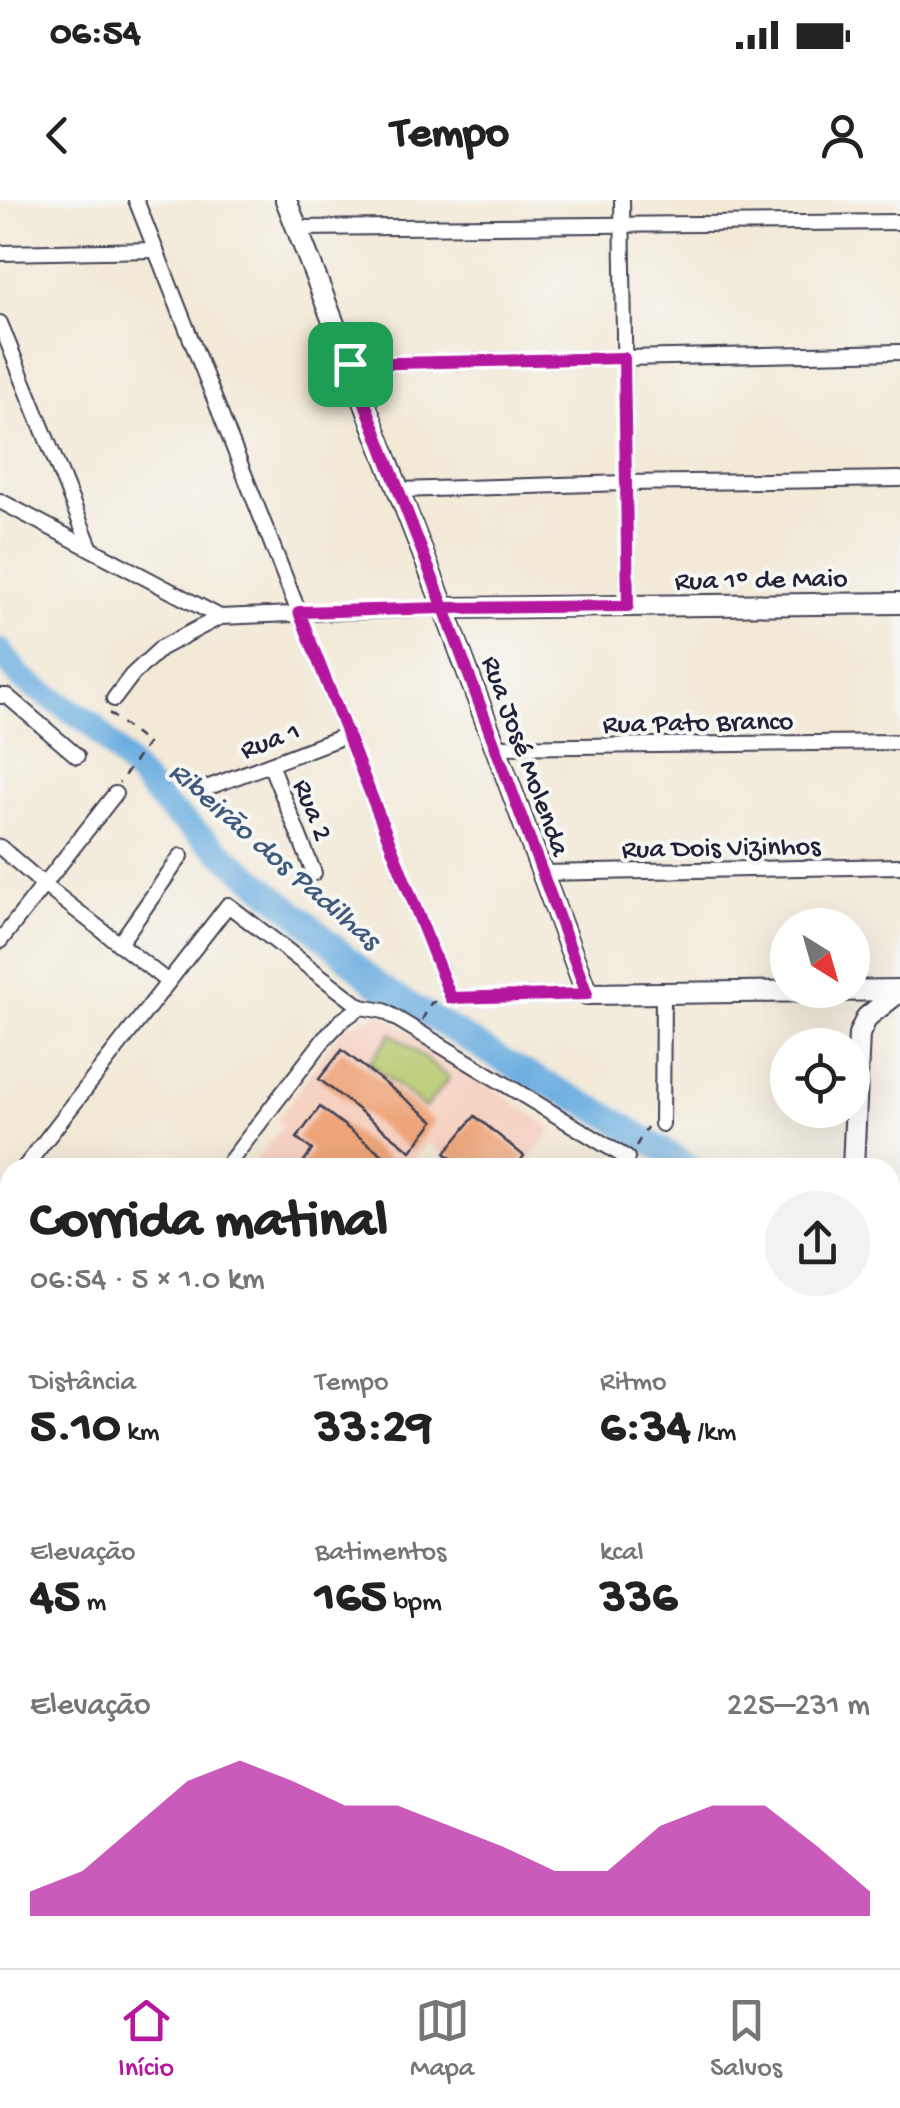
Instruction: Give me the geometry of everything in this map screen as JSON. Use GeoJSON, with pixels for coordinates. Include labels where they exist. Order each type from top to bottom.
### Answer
{"type":"FeatureCollection","features":[{"type":"Feature","properties":{"kind":"street"},"geometry":{"type":"LineString","coordinates":[[136,200],[451,998],[770,993]]}},
{"type":"Feature","properties":{"kind":"street","name":"Rua José Molenda"},"geometry":{"type":"LineString","coordinates":[[286,200],[444,608],[587,994]]}},
{"type":"Feature","properties":{"kind":"street"},"geometry":{"type":"LineString","coordinates":[[622,200],[628,606]]}},
{"type":"Feature","properties":{"kind":"street"},"geometry":{"type":"LineString","coordinates":[[296,228],[900,222]]}},
{"type":"Feature","properties":{"kind":"street"},"geometry":{"type":"LineString","coordinates":[[0,253],[156,250]]}},
{"type":"Feature","properties":{"kind":"street"},"geometry":{"type":"LineString","coordinates":[[0,323],[92,550]]}},
{"type":"Feature","properties":{"kind":"street"},"geometry":{"type":"LineString","coordinates":[[350,364],[900,352]]}},
{"type":"Feature","properties":{"kind":"street"},"geometry":{"type":"LineString","coordinates":[[399,490],[900,479]]}},
{"type":"Feature","properties":{"kind":"street"},"geometry":{"type":"LineString","coordinates":[[0,502],[220,617]]}},
{"type":"Feature","properties":{"kind":"street","name":"Rua 1º de Maio"},"geometry":{"type":"LineString","coordinates":[[114,699],[132,674],[161,648],[220,617],[444,608],[900,603]]}},
{"type":"Feature","properties":{"kind":"street"},"geometry":{"type":"LineString","coordinates":[[0,696],[7,696],[78,756]]}},
{"type":"Feature","properties":{"kind":"street","name":"Rua 1"},"geometry":{"type":"LineString","coordinates":[[208,788],[347,736]]}},
{"type":"Feature","properties":{"kind":"street","name":"Rua Pato Branco"},"geometry":{"type":"LineString","coordinates":[[496,747],[900,742]]}},
{"type":"Feature","properties":{"kind":"street","name":"Rua 2"},"geometry":{"type":"LineString","coordinates":[[270,764],[314,873]]}},
{"type":"Feature","properties":{"kind":"street"},"geometry":{"type":"LineString","coordinates":[[0,941],[117,789]]}},
{"type":"Feature","properties":{"kind":"street"},"geometry":{"type":"LineString","coordinates":[[0,847],[168,982]]}},
{"type":"Feature","properties":{"kind":"street"},"geometry":{"type":"LineString","coordinates":[[119,944],[181,856]]}},
{"type":"Feature","properties":{"kind":"street","name":"Rua Dois Vizinhos"},"geometry":{"type":"LineString","coordinates":[[542,873],[900,866]]}},
{"type":"Feature","properties":{"kind":"street"},"geometry":{"type":"LineString","coordinates":[[32,1158],[228,904],[361,1007],[384,1011],[627,1158]]}},
{"type":"Feature","properties":{"kind":"street"},"geometry":{"type":"LineString","coordinates":[[870,991],[900,991]]}},
{"type":"Feature","properties":{"kind":"street"},"geometry":{"type":"LineString","coordinates":[[862,1028],[867,1016],[900,991]]}},
{"type":"Feature","properties":{"kind":"street"},"geometry":{"type":"LineString","coordinates":[[657,1122],[663,994]]}},
{"type":"Feature","properties":{"kind":"street"},"geometry":{"type":"LineString","coordinates":[[234,1158],[325,1038],[361,1007]]}},
{"type":"Feature","properties":{"kind":"street"},"geometry":{"type":"LineString","coordinates":[[853,1158],[855,1128]]}},
{"type":"Feature","properties":{"kind":"path"},"geometry":{"type":"LineString","coordinates":[[114,699],[107,706],[109,713],[146,744],[117,789]]}},
{"type":"Feature","properties":{"kind":"path"},"geometry":{"type":"LineString","coordinates":[[416,1029],[431,1003]]}},
{"type":"Feature","properties":{"kind":"path"},"geometry":{"type":"LineString","coordinates":[[632,1152],[657,1122]]}},
{"type":"Feature","properties":{"kind":"shaded area"},"geometry":{"type":"Polygon","coordinates":[[[382,1013],[553,1129],[531,1158],[447,1158],[428,1142],[415,1158],[258,1158],[283,1126],[277,1121],[342,1028],[382,1013]]]}},
{"type":"Feature","properties":{"kind":"green space"},"geometry":{"type":"Polygon","coordinates":[[[392,1033],[449,1078],[425,1108],[369,1063],[392,1033]]]}},
{"type":"Feature","properties":{"kind":"building"},"geometry":{"type":"Polygon","coordinates":[[[342,1050],[434,1121],[411,1151],[319,1079],[342,1050]]]}},
{"type":"Feature","properties":{"kind":"building"},"geometry":{"type":"Polygon","coordinates":[[[320,1107],[387,1158],[306,1158],[312,1150],[297,1138],[320,1107]]]}},
{"type":"Feature","properties":{"kind":"building"},"geometry":{"type":"Polygon","coordinates":[[[475,1116],[524,1156],[451,1158],[445,1153],[475,1116]]]}},
{"type":"Feature","properties":{"kind":"waterway","name":"Ribeirão dos Padilhas"},"geometry":{"type":"LineString","coordinates":[[0,651],[22,679],[92,724],[169,810],[379,986],[505,1062],[609,1116],[675,1158]]}},
{"type":"Feature","properties":{"kind":"route"},"geometry":{"type":"LineString","coordinates":[[350,364],[444,608],[299,612],[451,998],[587,994],[444,608],[628,606],[624,358],[350,364]]}}]}
